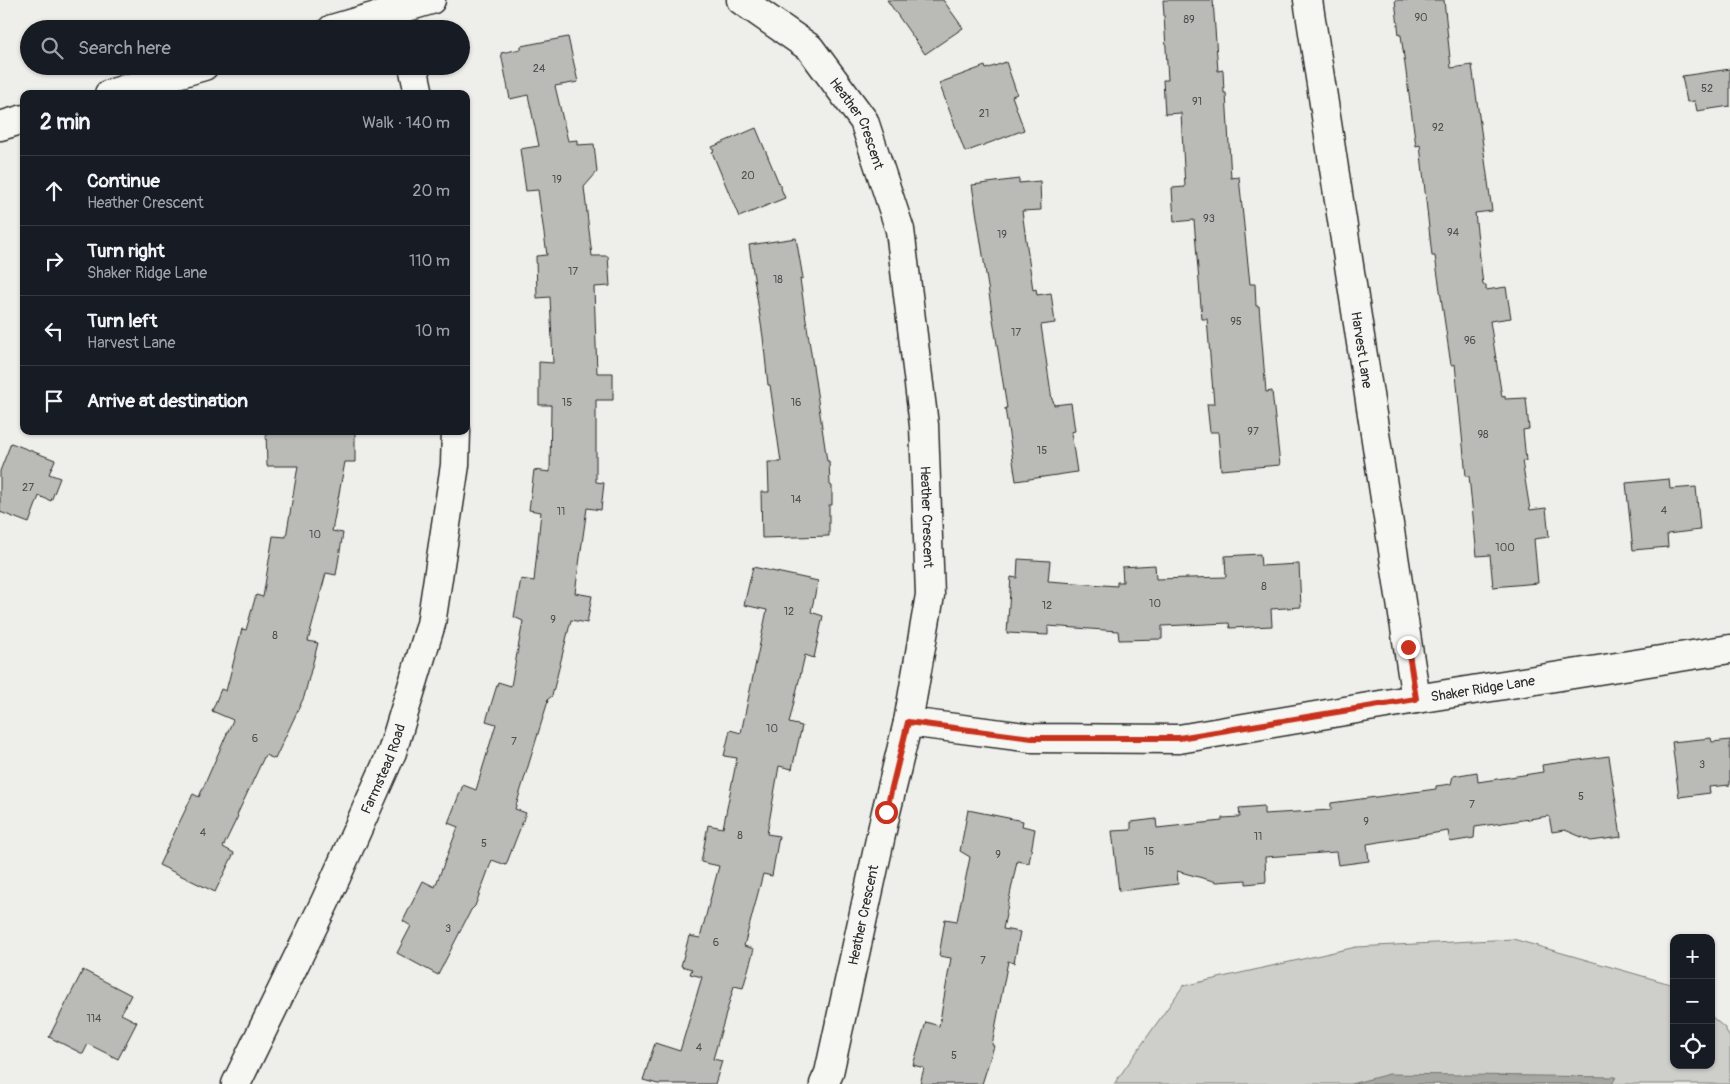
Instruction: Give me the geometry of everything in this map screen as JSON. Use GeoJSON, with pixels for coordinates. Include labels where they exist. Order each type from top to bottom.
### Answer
{"type":"FeatureCollection","features":[{"type":"Feature","properties":{"kind":"street"},"geometry":{"type":"LineString","coordinates":[[402,19],[431,0]]}},
{"type":"Feature","properties":{"kind":"street","name":"Heather Crescent"},"geometry":{"type":"LineString","coordinates":[[741,0],[810,48],[864,121],[900,230],[924,425],[930,595],[908,722],[886,812],[829,1073],[824,1084]]}},
{"type":"Feature","properties":{"kind":"street","name":"Harvest Lane"},"geometry":{"type":"LineString","coordinates":[[1308,0],[1416,699]]}},
{"type":"Feature","properties":{"kind":"street"},"geometry":{"type":"LineString","coordinates":[[123,90],[173,75]]}},
{"type":"Feature","properties":{"kind":"street"},"geometry":{"type":"LineString","coordinates":[[415,75],[418,90]]}},
{"type":"Feature","properties":{"kind":"street"},"geometry":{"type":"LineString","coordinates":[[0,126],[20,120]]}},
{"type":"Feature","properties":{"kind":"street","name":"Farmstead Road"},"geometry":{"type":"LineString","coordinates":[[236,1084],[325,902],[392,752],[431,624],[455,465],[456,435]]}},
{"type":"Feature","properties":{"kind":"street","name":"Shaker Ridge Lane"},"geometry":{"type":"LineString","coordinates":[[908,722],[1032,738],[1179,738],[1730,649]]}},
{"type":"Feature","properties":{"kind":"shaded area"},"geometry":{"type":"Polygon","coordinates":[[[1513,939],[1670,984],[1670,1069],[1715,1069],[1715,1019],[1725,1028],[1730,1038],[1730,1084],[1114,1084],[1183,986],[1356,947],[1513,939]]]}},
{"type":"Feature","properties":{"kind":"shaded area"},"geometry":{"type":"Polygon","coordinates":[[[1389,1074],[1616,1077],[1612,1084],[1351,1084],[1389,1074]]]}},
{"type":"Feature","properties":{"kind":"building"},"geometry":{"type":"Polygon","coordinates":[[[887,0],[943,0],[963,28],[925,54],[887,0]]]}},
{"type":"Feature","properties":{"kind":"building"},"geometry":{"type":"Polygon","coordinates":[[[1163,0],[1213,0],[1218,71],[1223,70],[1224,93],[1226,93],[1231,178],[1239,177],[1250,284],[1255,284],[1256,306],[1259,306],[1266,392],[1272,391],[1280,465],[1221,470],[1218,432],[1210,432],[1207,404],[1214,404],[1207,319],[1202,319],[1194,220],[1174,222],[1172,188],[1185,187],[1181,113],[1165,114],[1163,80],[1168,80],[1163,0]]]}},
{"type":"Feature","properties":{"kind":"building"},"geometry":{"type":"Polygon","coordinates":[[[1395,0],[1444,0],[1451,68],[1472,65],[1492,211],[1475,213],[1483,285],[1486,285],[1486,290],[1506,287],[1511,318],[1490,321],[1502,397],[1505,396],[1505,399],[1526,398],[1529,429],[1523,430],[1526,461],[1522,461],[1530,510],[1546,508],[1549,537],[1534,539],[1538,583],[1493,587],[1490,555],[1477,556],[1469,476],[1466,476],[1455,364],[1451,365],[1435,256],[1432,256],[1420,145],[1416,146],[1395,0]]]}},
{"type":"Feature","properties":{"kind":"building"},"geometry":{"type":"Polygon","coordinates":[[[568,37],[578,82],[555,86],[568,141],[577,140],[577,145],[594,144],[597,172],[584,187],[592,256],[608,256],[610,286],[594,287],[597,373],[613,373],[613,400],[596,400],[596,482],[604,483],[601,510],[587,508],[575,593],[592,596],[587,623],[571,620],[552,696],[547,700],[515,809],[526,813],[506,865],[492,860],[475,906],[471,910],[438,975],[397,953],[411,926],[403,921],[423,881],[435,887],[458,827],[448,823],[463,785],[476,790],[496,724],[486,721],[498,682],[511,686],[523,621],[514,617],[521,579],[534,581],[541,512],[529,510],[534,470],[550,472],[551,405],[539,405],[539,362],[553,363],[550,297],[537,298],[536,256],[547,255],[538,190],[526,191],[520,149],[539,146],[528,95],[510,99],[501,53],[521,49],[521,46],[568,37]]]}},
{"type":"Feature","properties":{"kind":"building"},"geometry":{"type":"Polygon","coordinates":[[[1006,62],[1017,94],[1012,96],[1024,130],[965,152],[939,83],[985,66],[986,69],[1006,62]]]}},
{"type":"Feature","properties":{"kind":"building"},"geometry":{"type":"Polygon","coordinates":[[[1730,69],[1730,106],[1697,111],[1695,101],[1687,102],[1682,76],[1730,69]]]}},
{"type":"Feature","properties":{"kind":"building"},"geometry":{"type":"Polygon","coordinates":[[[756,128],[785,198],[739,217],[712,152],[714,151],[712,147],[756,128]]]}},
{"type":"Feature","properties":{"kind":"building"},"geometry":{"type":"Polygon","coordinates":[[[1019,179],[1019,183],[1040,181],[1041,210],[1022,211],[1033,290],[1036,289],[1037,295],[1051,293],[1055,323],[1041,325],[1052,400],[1054,405],[1071,403],[1075,431],[1071,432],[1077,472],[1016,481],[1005,408],[1007,408],[972,185],[1019,179]]]}},
{"type":"Feature","properties":{"kind":"building"},"geometry":{"type":"Polygon","coordinates":[[[796,238],[803,278],[800,279],[827,461],[829,461],[830,485],[832,486],[832,505],[829,505],[829,536],[762,538],[761,492],[769,492],[768,462],[781,462],[770,385],[768,385],[763,337],[749,245],[796,238]]]}},
{"type":"Feature","properties":{"kind":"building"},"geometry":{"type":"Polygon","coordinates":[[[266,435],[355,435],[355,462],[345,462],[332,531],[343,533],[336,575],[326,573],[308,641],[318,643],[304,697],[275,759],[265,755],[237,815],[223,847],[234,853],[215,892],[159,865],[193,794],[199,797],[233,720],[212,711],[221,689],[226,691],[242,629],[246,630],[256,595],[263,597],[273,536],[286,537],[298,466],[267,466],[266,435]]]}},
{"type":"Feature","properties":{"kind":"building"},"geometry":{"type":"Polygon","coordinates":[[[11,443],[55,460],[49,474],[60,478],[51,501],[39,496],[29,523],[0,512],[0,471],[11,443]]]}},
{"type":"Feature","properties":{"kind":"building"},"geometry":{"type":"Polygon","coordinates":[[[1669,479],[1670,489],[1696,487],[1700,530],[1667,534],[1668,547],[1633,550],[1626,483],[1669,479]]]}},
{"type":"Feature","properties":{"kind":"building"},"geometry":{"type":"Polygon","coordinates":[[[1260,554],[1261,566],[1299,564],[1301,607],[1271,609],[1272,626],[1230,628],[1229,623],[1162,626],[1162,639],[1119,640],[1118,631],[1048,626],[1048,635],[1007,633],[1011,577],[1017,578],[1018,559],[1050,561],[1048,581],[1117,586],[1117,582],[1123,582],[1122,567],[1155,565],[1156,579],[1226,577],[1225,556],[1260,554]]]}},
{"type":"Feature","properties":{"kind":"building"},"geometry":{"type":"Polygon","coordinates":[[[753,567],[818,581],[811,612],[823,616],[814,658],[805,655],[789,723],[802,726],[792,769],[779,766],[767,834],[779,836],[772,876],[763,874],[744,946],[754,949],[743,988],[734,986],[713,1059],[722,1061],[715,1084],[658,1084],[643,1080],[655,1043],[680,1051],[702,977],[690,974],[692,969],[681,966],[689,936],[700,938],[719,866],[701,862],[708,825],[723,828],[737,758],[724,756],[730,730],[741,733],[767,610],[744,605],[753,567]]]}},
{"type":"Feature","properties":{"kind":"building"},"geometry":{"type":"Polygon","coordinates":[[[1711,738],[1712,742],[1730,740],[1730,785],[1709,787],[1710,793],[1679,797],[1672,742],[1711,738]]]}},
{"type":"Feature","properties":{"kind":"building"},"geometry":{"type":"Polygon","coordinates":[[[1609,756],[1621,837],[1591,841],[1565,830],[1552,832],[1549,816],[1475,827],[1474,838],[1450,842],[1448,831],[1367,844],[1369,861],[1338,865],[1336,852],[1265,857],[1266,882],[1246,884],[1246,880],[1217,882],[1177,871],[1178,884],[1119,891],[1112,831],[1131,830],[1131,822],[1156,819],[1157,828],[1222,821],[1222,818],[1240,817],[1239,808],[1264,806],[1264,814],[1331,810],[1331,803],[1436,789],[1436,786],[1451,784],[1453,776],[1477,772],[1478,782],[1543,772],[1542,765],[1609,756]]]}},
{"type":"Feature","properties":{"kind":"building"},"geometry":{"type":"Polygon","coordinates":[[[968,810],[1023,821],[1022,826],[1035,829],[1029,863],[1017,861],[1003,929],[1020,932],[1014,963],[1008,961],[992,1045],[994,1046],[982,1084],[920,1084],[924,1068],[913,1065],[926,1022],[939,1026],[951,958],[939,956],[945,919],[957,921],[970,857],[960,851],[968,810]]]}},
{"type":"Feature","properties":{"kind":"building"},"geometry":{"type":"Polygon","coordinates":[[[83,970],[131,995],[121,1014],[137,1022],[118,1059],[88,1044],[83,1054],[49,1037],[83,970]]]}},
{"type":"Feature","properties":{"kind":"route"},"geometry":{"type":"LineString","coordinates":[[886,812],[908,722],[1032,738],[1179,738],[1416,699],[1408,647]]}}]}
